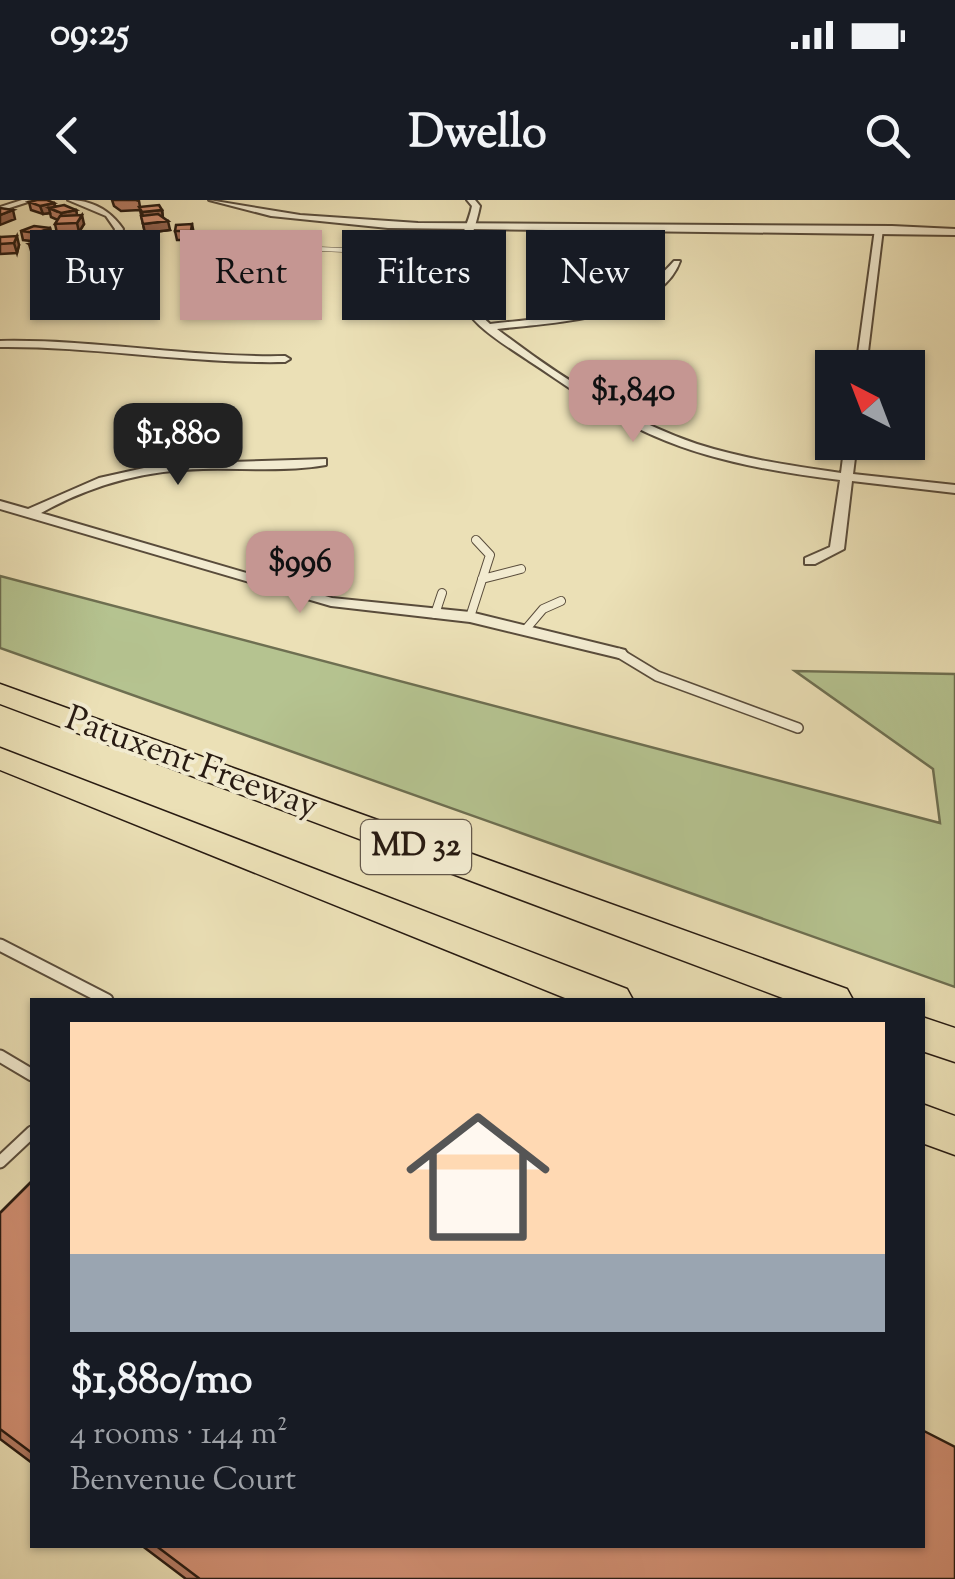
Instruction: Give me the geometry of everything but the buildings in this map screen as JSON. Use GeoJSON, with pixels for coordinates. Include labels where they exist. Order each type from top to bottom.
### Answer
{"type":"FeatureCollection","features":[{"type":"Feature","properties":{"kind":"highway","name":"Patuxent Freeway"},"geometry":{"type":"LineString","coordinates":[[0,693],[827,998]]}},
{"type":"Feature","properties":{"kind":"highway","name":"Patuxent Freeway"},"geometry":{"type":"LineString","coordinates":[[0,758],[607,998]]}},
{"type":"Feature","properties":{"kind":"highway"},"geometry":{"type":"LineString","coordinates":[[925,1034],[955,1045]]}},
{"type":"Feature","properties":{"kind":"highway"},"geometry":{"type":"LineString","coordinates":[[925,1124],[955,1136]]}},
{"type":"Feature","properties":{"kind":"street"},"geometry":{"type":"LineString","coordinates":[[0,209],[30,200]]}},
{"type":"Feature","properties":{"kind":"street"},"geometry":{"type":"LineString","coordinates":[[72,200],[114,219],[119,230]]}},
{"type":"Feature","properties":{"kind":"street"},"geometry":{"type":"LineString","coordinates":[[214,200],[310,219],[471,228],[617,232],[752,226],[955,232]]}},
{"type":"Feature","properties":{"kind":"street"},"geometry":{"type":"LineString","coordinates":[[471,200],[476,206],[471,228]]}},
{"type":"Feature","properties":{"kind":"street"},"geometry":{"type":"LineString","coordinates":[[863,350],[880,229]]}},
{"type":"Feature","properties":{"kind":"street"},"geometry":{"type":"LineString","coordinates":[[488,327],[579,315],[621,304],[654,290],[677,264]]}},
{"type":"Feature","properties":{"kind":"street"},"geometry":{"type":"LineString","coordinates":[[483,320],[610,408],[654,432],[748,462],[955,489]]}},
{"type":"Feature","properties":{"kind":"street"},"geometry":{"type":"LineString","coordinates":[[0,344],[69,345],[214,361],[285,359]]}},
{"type":"Feature","properties":{"kind":"street"},"geometry":{"type":"LineString","coordinates":[[810,561],[837,549],[849,460]]}},
{"type":"Feature","properties":{"kind":"street"},"geometry":{"type":"LineString","coordinates":[[29,514],[86,486],[144,470],[204,466],[276,468],[322,462]]}},
{"type":"Feature","properties":{"kind":"street"},"geometry":{"type":"LineString","coordinates":[[0,505],[331,602],[526,628],[619,654]]}},
{"type":"Feature","properties":{"kind":"lane"},"geometry":{"type":"LineString","coordinates":[[470,618],[490,554],[476,540]]}},
{"type":"Feature","properties":{"kind":"lane"},"geometry":{"type":"LineString","coordinates":[[482,579],[521,569]]}},
{"type":"Feature","properties":{"kind":"lane"},"geometry":{"type":"LineString","coordinates":[[435,614],[442,593]]}},
{"type":"Feature","properties":{"kind":"lane"},"geometry":{"type":"LineString","coordinates":[[526,628],[543,609],[561,601]]}},
{"type":"Feature","properties":{"kind":"lane"},"geometry":{"type":"LineString","coordinates":[[619,654],[657,676],[798,728]]}},
{"type":"Feature","properties":{"kind":"lane"},"geometry":{"type":"LineString","coordinates":[[0,945],[104,998]]}},
{"type":"Feature","properties":{"kind":"lane"},"geometry":{"type":"LineString","coordinates":[[0,1056],[30,1074]]}},
{"type":"Feature","properties":{"kind":"lane"},"geometry":{"type":"LineString","coordinates":[[0,1162],[30,1134]]}},
{"type":"Feature","properties":{"kind":"green space"},"geometry":{"type":"Polygon","coordinates":[[[0,576],[940,823],[933,769],[795,671],[955,674],[955,987],[0,648],[0,576]]]}}]}
